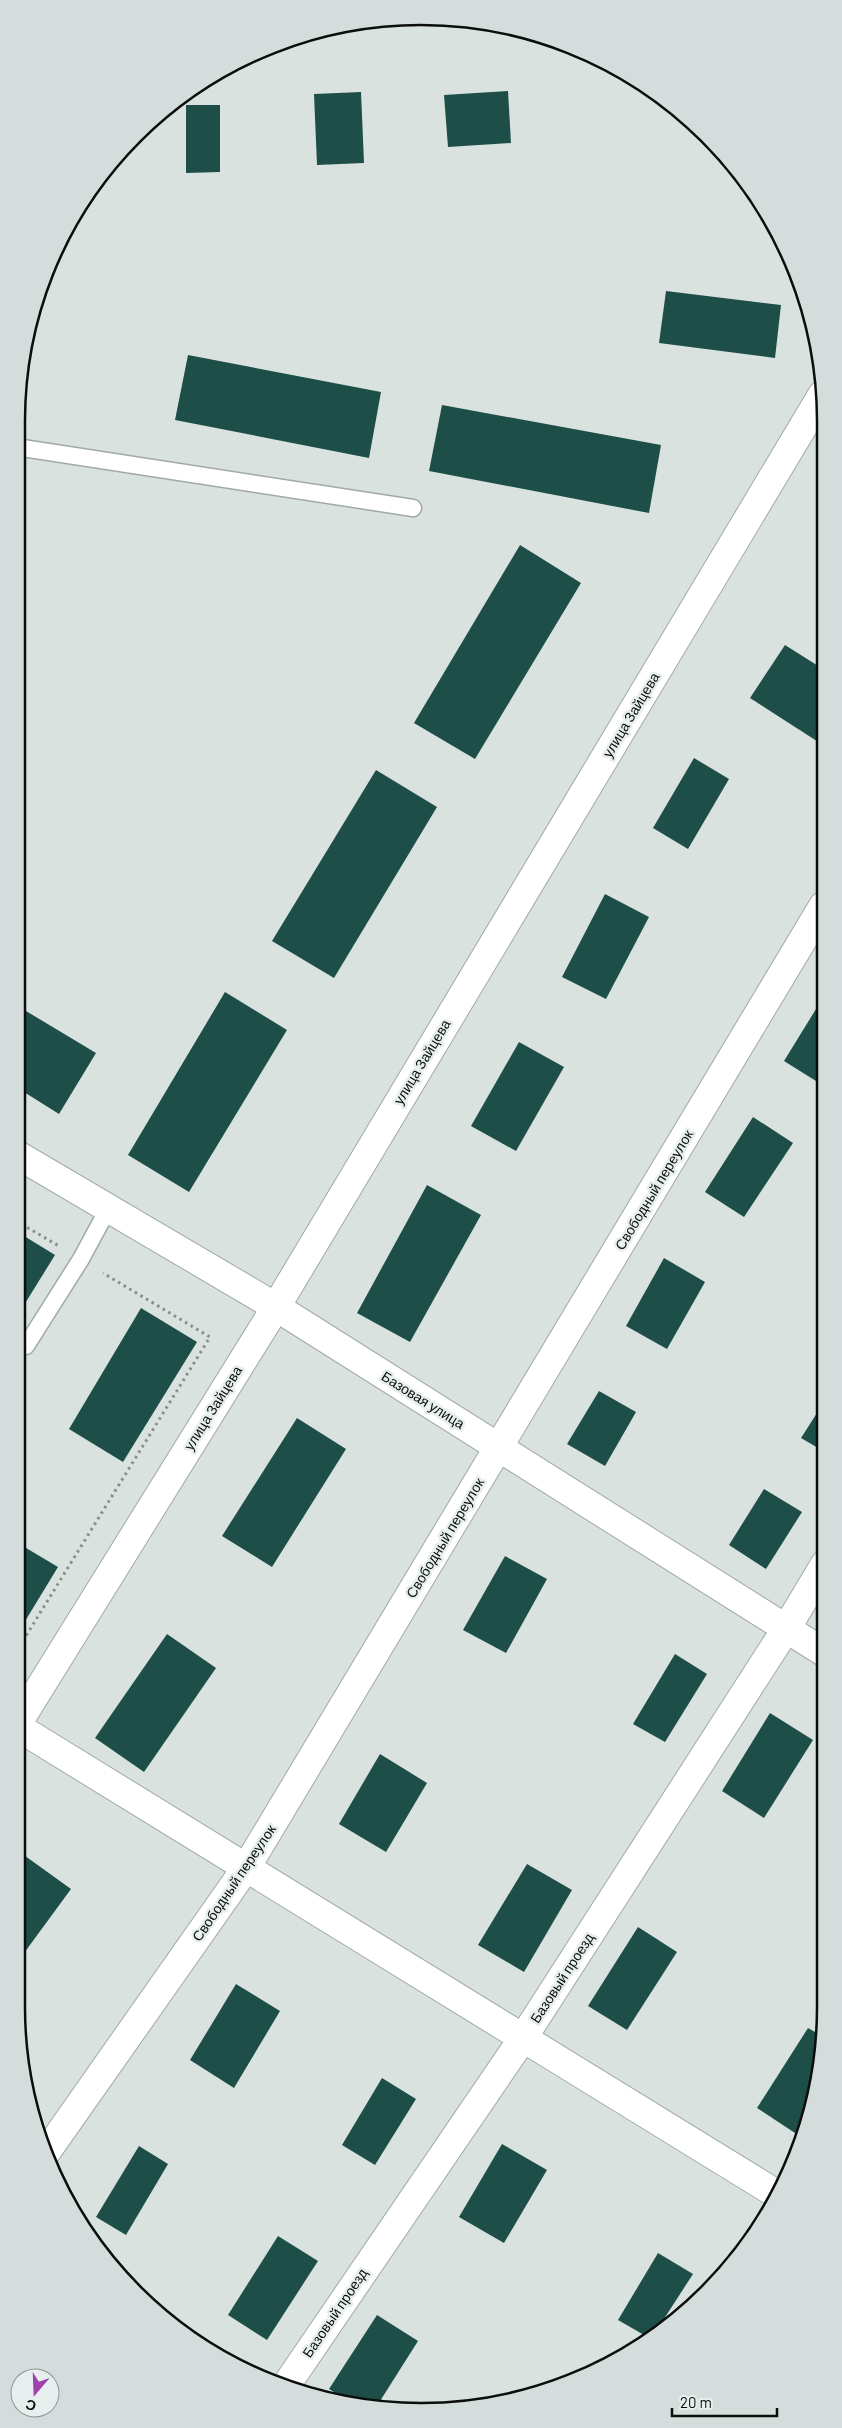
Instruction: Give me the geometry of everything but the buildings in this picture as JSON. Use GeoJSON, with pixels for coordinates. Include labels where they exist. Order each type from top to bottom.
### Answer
{"type":"FeatureCollection","features":[{"type":"Feature","properties":{"kind":"street","name":"улица Зайцева"},"geometry":{"type":"LineString","coordinates":[[25,1711],[276,1307],[816,404]]}},
{"type":"Feature","properties":{"kind":"street","name":"Свободный переулок"},"geometry":{"type":"LineString","coordinates":[[50,2146],[246,1868],[817,916]]}},
{"type":"Feature","properties":{"kind":"street","name":"Базовая улица"},"geometry":{"type":"LineString","coordinates":[[25,1159],[276,1307],[817,1648]]}},
{"type":"Feature","properties":{"kind":"street","name":"Базовый проезд"},"geometry":{"type":"LineString","coordinates":[[289,2380],[523,2038],[786,1629],[817,1577]]}},
{"type":"Feature","properties":{"kind":"street"},"geometry":{"type":"LineString","coordinates":[[25,1732],[771,2191]]}},
{"type":"Feature","properties":{"kind":"lane"},"geometry":{"type":"LineString","coordinates":[[25,448],[413,508]]}},
{"type":"Feature","properties":{"kind":"lane"},"geometry":{"type":"LineString","coordinates":[[25,1345],[81,1259],[108,1209]]}},
{"type":"Feature","properties":{"kind":"path"},"geometry":{"type":"LineString","coordinates":[[25,1226],[210,1337],[25,1637]]}}]}
